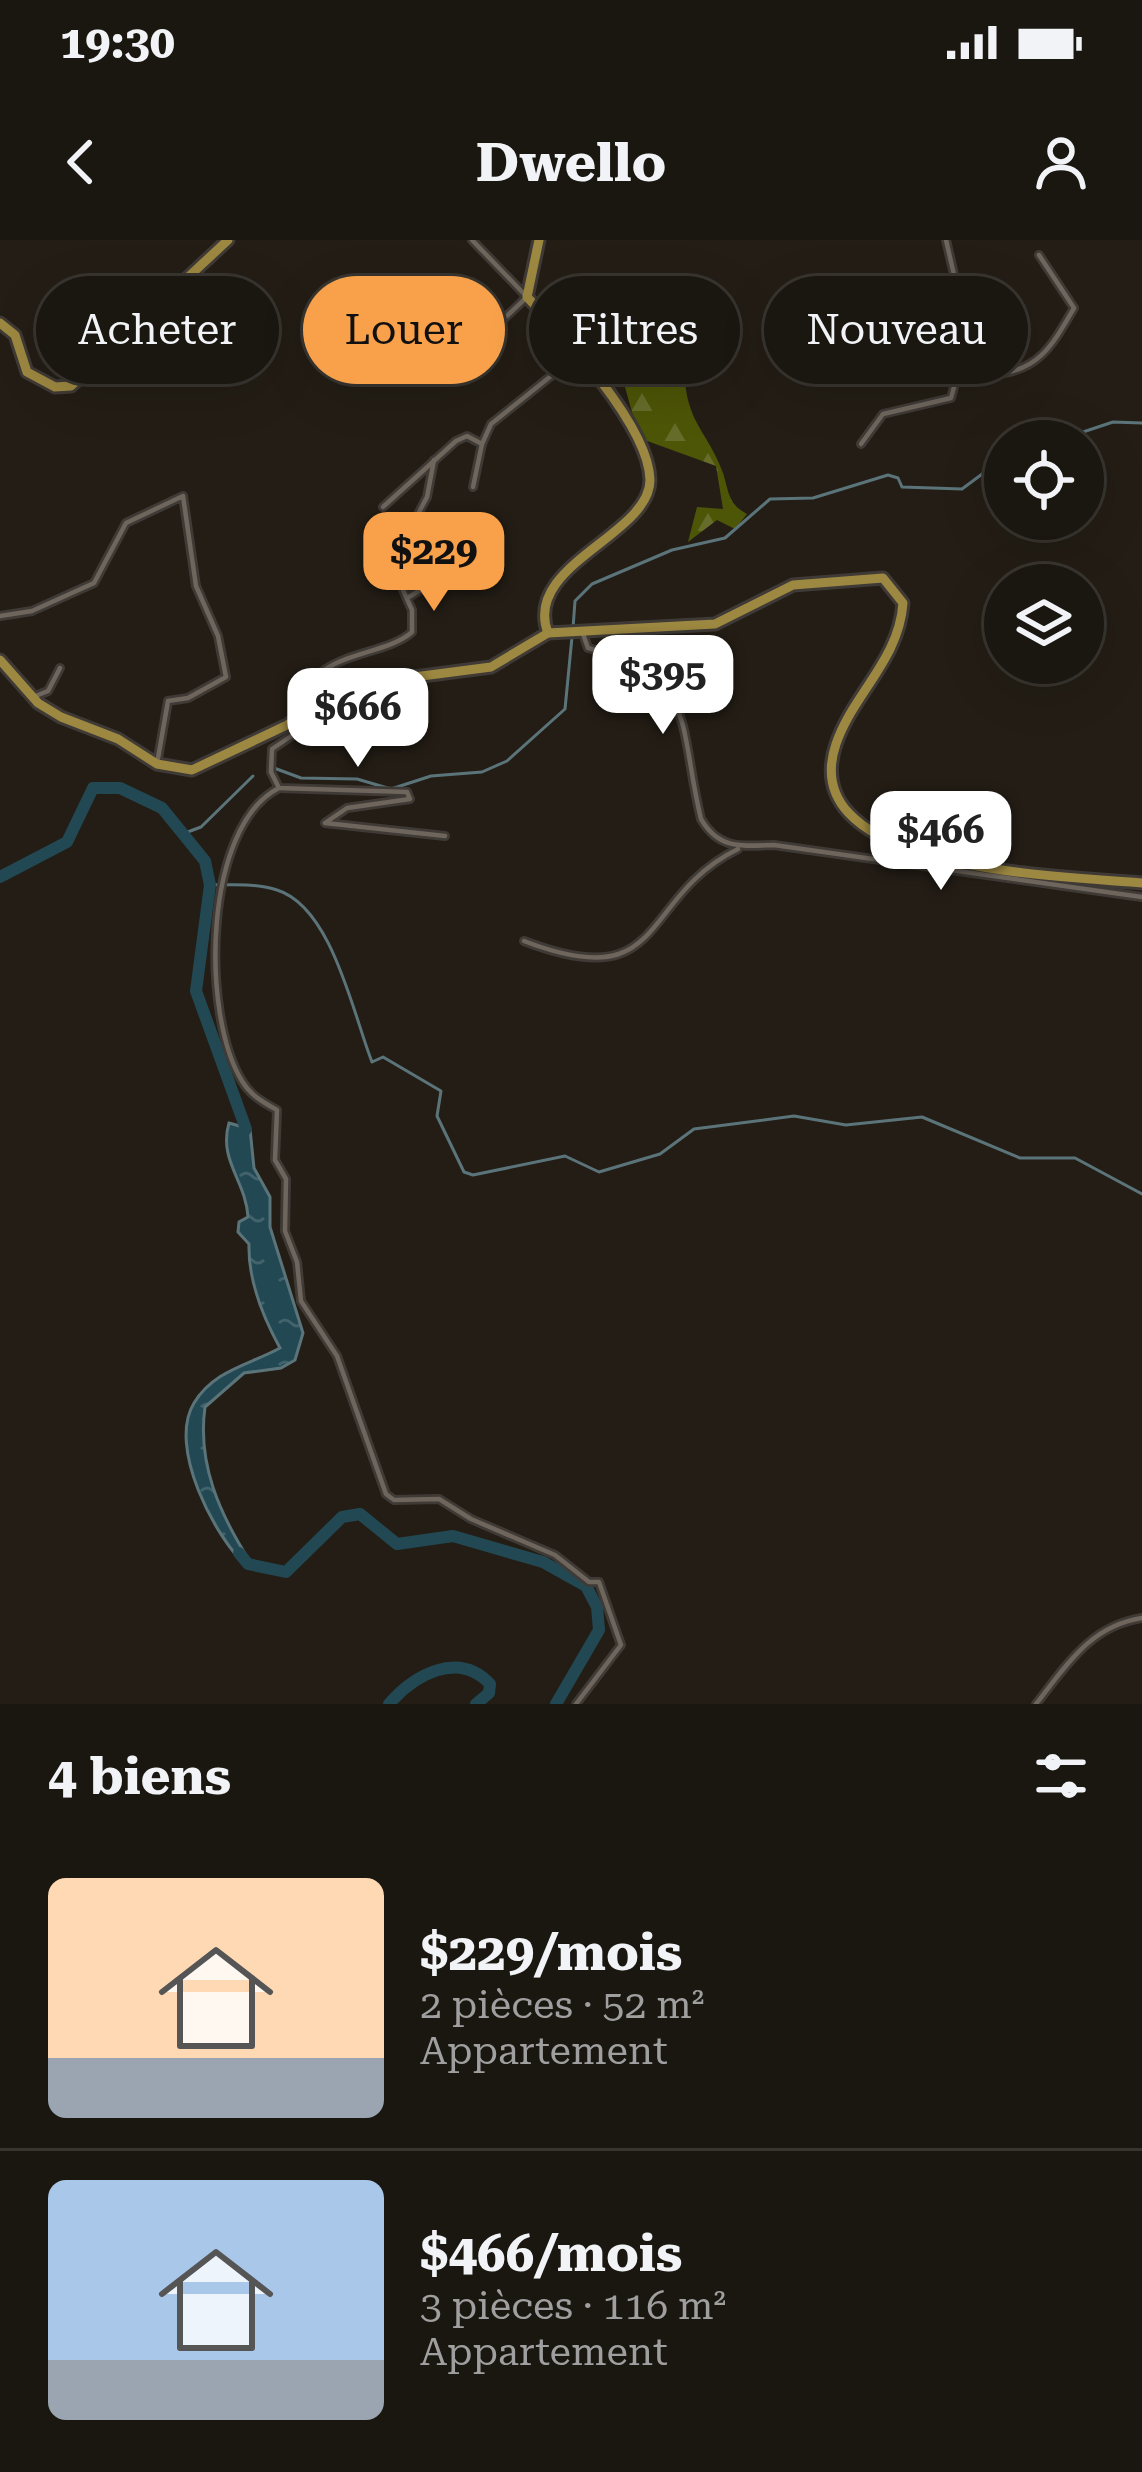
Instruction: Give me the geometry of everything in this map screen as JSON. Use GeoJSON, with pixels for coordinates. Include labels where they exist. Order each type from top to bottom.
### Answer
{"type":"FeatureCollection","features":[{"type":"Feature","properties":{"kind":"main road"},"geometry":{"type":"LineString","coordinates":[[0,323],[15,335],[27,372],[55,387],[70,386],[227,240]]}},
{"type":"Feature","properties":{"kind":"main road"},"geometry":{"type":"LineString","coordinates":[[527,297],[538,240]]}},
{"type":"Feature","properties":{"kind":"main road"},"geometry":{"type":"LineString","coordinates":[[548,633],[544,616],[555,585],[636,512],[650,480],[644,455],[603,384]]}},
{"type":"Feature","properties":{"kind":"main road"},"geometry":{"type":"LineString","coordinates":[[0,660],[33,697],[61,717],[118,739],[157,764],[192,770],[287,725],[345,686],[491,667],[548,633],[715,625],[793,585],[884,578],[903,603],[902,615],[890,652],[834,749],[834,781],[844,809],[880,840],[926,855],[1142,884]]}},
{"type":"Feature","properties":{"kind":"street"},"geometry":{"type":"LineString","coordinates":[[472,240],[527,297],[505,318]]}},
{"type":"Feature","properties":{"kind":"street"},"geometry":{"type":"LineString","coordinates":[[946,240],[954,276]]}},
{"type":"Feature","properties":{"kind":"street"},"geometry":{"type":"LineString","coordinates":[[1028,368],[1050,349],[1074,308],[1039,255]]}},
{"type":"Feature","properties":{"kind":"street"},"geometry":{"type":"LineString","coordinates":[[473,487],[491,424],[540,384]]}},
{"type":"Feature","properties":{"kind":"street"},"geometry":{"type":"LineString","coordinates":[[861,444],[883,414],[951,398],[955,384]]}},
{"type":"Feature","properties":{"kind":"street"},"geometry":{"type":"LineString","coordinates":[[383,507],[466,436],[482,444]]}},
{"type":"Feature","properties":{"kind":"street"},"geometry":{"type":"LineString","coordinates":[[279,788],[271,772],[272,749],[293,735],[304,710],[302,703],[321,675],[351,654],[395,645],[412,632],[407,536],[427,497],[434,460]]}},
{"type":"Feature","properties":{"kind":"street"},"geometry":{"type":"LineString","coordinates":[[0,616],[32,611],[94,583],[126,523],[183,496],[196,586],[218,636],[226,676],[188,698],[168,701],[157,764]]}},
{"type":"Feature","properties":{"kind":"street"},"geometry":{"type":"LineString","coordinates":[[407,598],[469,562],[468,547]]}},
{"type":"Feature","properties":{"kind":"street"},"geometry":{"type":"LineString","coordinates":[[575,632],[588,648],[630,659],[665,682],[679,707],[701,819],[709,833],[730,847],[774,845],[1142,897]]}},
{"type":"Feature","properties":{"kind":"street"},"geometry":{"type":"LineString","coordinates":[[33,697],[48,691],[60,668]]}},
{"type":"Feature","properties":{"kind":"street"},"geometry":{"type":"LineString","coordinates":[[445,836],[325,823],[347,808],[410,799],[407,792],[279,788],[266,794],[244,818],[232,841],[224,885],[217,965],[228,1043],[250,1093],[277,1111],[275,1160],[286,1179],[286,1231],[297,1262],[302,1301],[337,1356],[362,1415],[380,1484],[394,1500],[439,1499],[471,1519],[555,1555],[589,1582],[599,1582],[621,1646],[576,1704]]}},
{"type":"Feature","properties":{"kind":"street"},"geometry":{"type":"LineString","coordinates":[[524,941],[575,957],[622,956],[656,931],[688,880],[743,846]]}},
{"type":"Feature","properties":{"kind":"street"},"geometry":{"type":"LineString","coordinates":[[1036,1704],[1094,1634],[1117,1622],[1142,1618]]}},
{"type":"Feature","properties":{"kind":"green space"},"geometry":{"type":"Polygon","coordinates":[[[624,384],[685,384],[691,411],[717,458],[733,502],[747,514],[735,529],[717,520],[688,542],[697,507],[723,509],[716,466],[639,438],[624,384]]]}},
{"type":"Feature","properties":{"kind":"water"},"geometry":{"type":"Polygon","coordinates":[[[229,1123],[250,1129],[254,1168],[270,1197],[270,1227],[303,1333],[295,1360],[281,1368],[244,1373],[205,1407],[204,1448],[213,1488],[249,1560],[247,1567],[209,1514],[186,1443],[187,1421],[202,1392],[222,1376],[280,1348],[258,1299],[249,1244],[238,1232],[239,1222],[248,1217],[227,1148],[229,1123]]]}},
{"type":"Feature","properties":{"kind":"waterway"},"geometry":{"type":"LineString","coordinates":[[1104,425],[1142,423]]}},
{"type":"Feature","properties":{"kind":"waterway"},"geometry":{"type":"LineString","coordinates":[[573,628],[575,601],[592,584],[672,550],[725,538],[770,499],[813,498],[888,475],[898,478],[902,487],[962,489],[984,473]]}},
{"type":"Feature","properties":{"kind":"waterway"},"geometry":{"type":"LineString","coordinates":[[274,768],[301,778],[357,779],[391,789],[431,776],[482,772],[507,761],[565,709],[572,637]]}},
{"type":"Feature","properties":{"kind":"waterway"},"geometry":{"type":"LineString","coordinates":[[185,833],[201,827],[253,776]]}},
{"type":"Feature","properties":{"kind":"waterway"},"geometry":{"type":"LineString","coordinates":[[0,877],[67,842],[93,788],[120,788],[162,808],[205,861],[210,885],[196,991],[246,1129],[239,1138]]}},
{"type":"Feature","properties":{"kind":"waterway"},"geometry":{"type":"LineString","coordinates":[[210,885],[277,890],[296,900],[312,917],[338,964],[372,1062],[383,1057],[441,1091],[437,1116],[464,1172],[473,1175],[565,1156],[599,1172],[660,1154],[694,1129],[794,1116],[846,1125],[922,1117],[1020,1158],[1075,1158],[1142,1194]]}},
{"type":"Feature","properties":{"kind":"waterway"},"geometry":{"type":"LineString","coordinates":[[239,1553],[248,1564],[286,1572],[342,1517],[360,1514],[397,1544],[453,1536],[543,1562],[586,1586],[597,1607],[599,1630],[556,1704]]}},
{"type":"Feature","properties":{"kind":"waterway"},"geometry":{"type":"LineString","coordinates":[[389,1704],[424,1676],[451,1668],[477,1674],[490,1684],[489,1693],[476,1704]]}}]}
